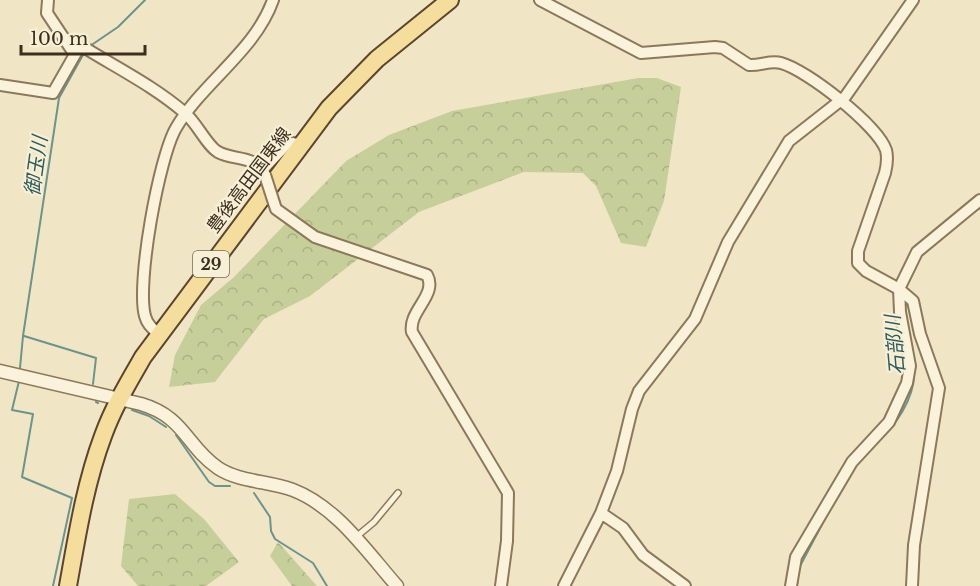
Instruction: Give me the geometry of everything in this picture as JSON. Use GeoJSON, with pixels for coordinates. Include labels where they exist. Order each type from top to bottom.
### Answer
{"type":"FeatureCollection","features":[{"type":"Feature","properties":{"kind":"main road","name":"豊後高田国東線"},"geometry":{"type":"LineString","coordinates":[[68,586],[91,472],[119,399],[159,334],[329,108],[377,59],[450,0]]}},
{"type":"Feature","properties":{"kind":"street"},"geometry":{"type":"LineString","coordinates":[[48,0],[47,13],[60,36],[71,49],[84,50],[146,84],[186,114],[200,128],[214,149],[220,153],[252,161],[264,172],[276,208],[315,237],[427,275],[430,288],[412,321],[412,332],[508,493],[507,541],[501,586]]}},
{"type":"Feature","properties":{"kind":"street"},"geometry":{"type":"LineString","coordinates":[[159,334],[145,320],[143,274],[168,144],[186,114],[251,38],[268,14],[273,0]]}},
{"type":"Feature","properties":{"kind":"street"},"geometry":{"type":"LineString","coordinates":[[540,0],[633,51],[648,54],[723,48],[749,65],[783,63],[809,76],[840,101],[880,140],[887,160],[858,251],[858,263],[866,271],[904,293],[915,304],[920,334],[939,388],[914,545],[912,586]]}},
{"type":"Feature","properties":{"kind":"street"},"geometry":{"type":"LineString","coordinates":[[564,586],[601,513],[617,471],[632,409],[639,391],[695,319],[728,242],[789,141],[840,101],[856,84],[912,0]]}},
{"type":"Feature","properties":{"kind":"street"},"geometry":{"type":"LineString","coordinates":[[0,85],[53,93],[84,50]]}},
{"type":"Feature","properties":{"kind":"street"},"geometry":{"type":"LineString","coordinates":[[264,172],[290,143],[300,145]]}},
{"type":"Feature","properties":{"kind":"street"},"geometry":{"type":"LineString","coordinates":[[791,586],[796,557],[852,462],[890,422],[907,383],[910,366],[900,312],[917,252],[980,200]]}},
{"type":"Feature","properties":{"kind":"street"},"geometry":{"type":"LineString","coordinates":[[0,371],[119,399],[163,412],[178,424],[206,458],[223,471],[304,495],[336,518],[397,586]]}},
{"type":"Feature","properties":{"kind":"street"},"geometry":{"type":"LineString","coordinates":[[601,513],[623,528],[643,555],[685,586]]}},
{"type":"Feature","properties":{"kind":"lane"},"geometry":{"type":"LineString","coordinates":[[355,538],[374,522],[398,493]]}},
{"type":"Feature","properties":{"kind":"green space"},"geometry":{"type":"Polygon","coordinates":[[[638,78],[657,78],[681,87],[664,201],[646,247],[621,243],[596,186],[583,173],[524,172],[419,212],[310,296],[264,319],[215,382],[169,387],[175,355],[201,305],[234,277],[346,161],[389,135],[452,111],[638,78]]]}},
{"type":"Feature","properties":{"kind":"green space"},"geometry":{"type":"Polygon","coordinates":[[[175,494],[204,519],[239,562],[206,586],[138,586],[121,566],[129,499],[175,494]]]}},
{"type":"Feature","properties":{"kind":"green space"},"geometry":{"type":"Polygon","coordinates":[[[278,542],[317,586],[292,586],[270,556],[278,542]]]}},
{"type":"Feature","properties":{"kind":"waterway","name":"御玉川"},"geometry":{"type":"LineString","coordinates":[[90,46],[118,27],[145,0]]}},
{"type":"Feature","properties":{"kind":"waterway","name":"御玉川"},"geometry":{"type":"LineString","coordinates":[[20,368],[59,98],[84,53]]}},
{"type":"Feature","properties":{"kind":"waterway","name":"石部川"},"geometry":{"type":"LineString","coordinates":[[971,214],[980,208]]}},
{"type":"Feature","properties":{"kind":"waterway"},"geometry":{"type":"LineString","coordinates":[[24,336],[96,358],[93,384]]}},
{"type":"Feature","properties":{"kind":"waterway","name":"石部川"},"geometry":{"type":"LineString","coordinates":[[875,444],[890,429],[907,402],[914,372]]}},
{"type":"Feature","properties":{"kind":"waterway","name":"御玉川"},"geometry":{"type":"LineString","coordinates":[[19,381],[12,410],[33,414],[22,477],[72,498],[53,586]]}},
{"type":"Feature","properties":{"kind":"waterway"},"geometry":{"type":"LineString","coordinates":[[132,410],[149,416],[166,427]]}},
{"type":"Feature","properties":{"kind":"waterway"},"geometry":{"type":"LineString","coordinates":[[176,435],[209,482],[215,486],[230,486]]}},
{"type":"Feature","properties":{"kind":"waterway"},"geometry":{"type":"LineString","coordinates":[[254,493],[270,517],[271,531],[275,539],[313,563],[327,586]]}},
{"type":"Feature","properties":{"kind":"waterway","name":"石部川"},"geometry":{"type":"LineString","coordinates":[[799,568],[827,515]]}},
{"type":"Feature","properties":{"kind":"waterway","name":"石部川"},"geometry":{"type":"LineString","coordinates":[[797,586],[798,577]]}}]}
